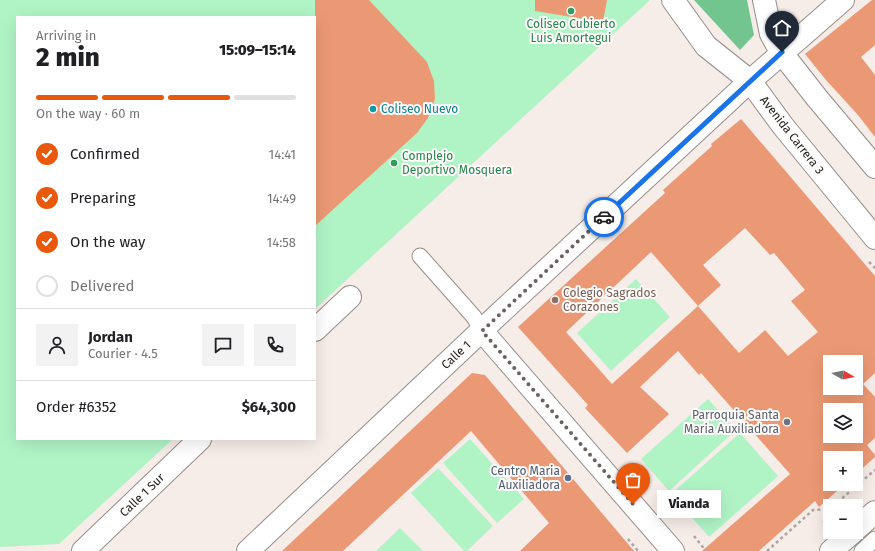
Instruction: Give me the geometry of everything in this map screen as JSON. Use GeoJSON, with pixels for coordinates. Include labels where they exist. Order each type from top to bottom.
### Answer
{"type":"FeatureCollection","features":[{"type":"Feature","properties":{"kind":"street","name":"Avenida Carrera 3"},"geometry":{"type":"LineString","coordinates":[[673,0],[706,46],[750,80],[783,126],[875,238]]}},
{"type":"Feature","properties":{"kind":"street"},"geometry":{"type":"LineString","coordinates":[[764,0],[771,34],[782,52],[817,98],[875,167]]}},
{"type":"Feature","properties":{"kind":"street","name":"Calle 1"},"geometry":{"type":"LineString","coordinates":[[248,551],[750,80],[843,0]]}},
{"type":"Feature","properties":{"kind":"street"},"geometry":{"type":"LineString","coordinates":[[316,329],[350,297]]}},
{"type":"Feature","properties":{"kind":"street"},"geometry":{"type":"LineString","coordinates":[[482,331],[673,551]]}},
{"type":"Feature","properties":{"kind":"street","name":"Calle 1 Sur"},"geometry":{"type":"LineString","coordinates":[[83,551],[199,440]]}},
{"type":"Feature","properties":{"kind":"street"},"geometry":{"type":"LineString","coordinates":[[863,523],[875,512]]}},
{"type":"Feature","properties":{"kind":"street"},"geometry":{"type":"LineString","coordinates":[[831,551],[845,539]]}},
{"type":"Feature","properties":{"kind":"lane"},"geometry":{"type":"LineString","coordinates":[[420,256],[474,317],[482,331]]}},
{"type":"Feature","properties":{"kind":"lane"},"geometry":{"type":"LineString","coordinates":[[862,551],[875,539]]}},
{"type":"Feature","properties":{"kind":"path"},"geometry":{"type":"LineString","coordinates":[[866,258],[875,268]]}},
{"type":"Feature","properties":{"kind":"path"},"geometry":{"type":"LineString","coordinates":[[841,499],[875,470]]}},
{"type":"Feature","properties":{"kind":"path"},"geometry":{"type":"LineString","coordinates":[[767,551],[813,510],[823,509]]}},
{"type":"Feature","properties":{"kind":"path"},"geometry":{"type":"LineString","coordinates":[[623,533],[638,551]]}},
{"type":"Feature","properties":{"kind":"path"},"geometry":{"type":"LineString","coordinates":[[691,533],[706,551]]}},
{"type":"Feature","properties":{"kind":"green space","name":"Complejo Deportivo Mosquera"},"geometry":{"type":"Polygon","coordinates":[[[0,0],[649,0],[316,308],[316,16],[16,16],[16,440],[172,440],[59,544],[0,547],[0,0]]]}},
{"type":"Feature","properties":{"kind":"green space"},"geometry":{"type":"Polygon","coordinates":[[[694,0],[747,0],[754,35],[740,50],[694,0]]]}},
{"type":"Feature","properties":{"kind":"green space"},"geometry":{"type":"Polygon","coordinates":[[[636,279],[670,317],[611,371],[577,333],[636,279]]]}},
{"type":"Feature","properties":{"kind":"green space"},"geometry":{"type":"Polygon","coordinates":[[[708,399],[736,430],[669,491],[641,459],[708,399]]]}},
{"type":"Feature","properties":{"kind":"green space"},"geometry":{"type":"Polygon","coordinates":[[[740,433],[778,476],[709,537],[671,494],[740,433]]]}},
{"type":"Feature","properties":{"kind":"green space"},"geometry":{"type":"Polygon","coordinates":[[[470,439],[524,499],[497,523],[443,463],[470,439]]]}},
{"type":"Feature","properties":{"kind":"green space"},"geometry":{"type":"Polygon","coordinates":[[[438,468],[493,526],[467,551],[464,551],[411,493],[438,468]]]}},
{"type":"Feature","properties":{"kind":"green space"},"geometry":{"type":"Polygon","coordinates":[[[400,528],[423,551],[376,551],[400,528]]]}},
{"type":"Feature","properties":{"kind":"building","name":"Coliseo Nuevo"},"geometry":{"type":"Polygon","coordinates":[[[315,0],[369,0],[427,62],[434,81],[435,99],[428,118],[417,133],[316,225],[316,16],[315,0]]]}},
{"type":"Feature","properties":{"kind":"building","name":"Coliseo Cubierto Luis Amortegui"},"geometry":{"type":"Polygon","coordinates":[[[535,0],[607,0],[603,22],[535,11],[535,0]]]}},
{"type":"Feature","properties":{"kind":"building"},"geometry":{"type":"Polygon","coordinates":[[[872,0],[875,0],[875,45],[861,57],[875,75],[875,137],[805,54],[872,0]]]}},
{"type":"Feature","properties":{"kind":"building"},"geometry":{"type":"Polygon","coordinates":[[[741,119],[875,276],[875,373],[863,384],[875,397],[875,438],[867,445],[875,457],[863,468],[863,451],[823,451],[823,491],[837,491],[828,499],[823,499],[823,503],[819,507],[815,501],[759,551],[702,551],[790,474],[701,373],[699,375],[678,351],[640,387],[669,414],[627,453],[585,408],[588,405],[518,327],[665,193],[663,190],[712,146],[711,144],[741,119]],[[745,228],[703,265],[721,285],[698,306],[739,353],[765,330],[788,356],[818,332],[791,301],[805,290],[774,253],[770,255],[745,228]],[[651,252],[566,332],[612,384],[698,306],[651,252]]]}},
{"type":"Feature","properties":{"kind":"building"},"geometry":{"type":"Polygon","coordinates":[[[472,373],[485,375],[634,551],[520,551],[549,523],[471,431],[343,551],[282,551],[472,373]]]}},
{"type":"Feature","properties":{"kind":"way so far"},"geometry":{"type":"LineString","coordinates":[[604,217],[482,331],[633,504]]}},
{"type":"Feature","properties":{"kind":"place","name":"Coliseo Cubierto Luis Amortegui"},"geometry":{"type":"Point","coordinates":[571,11]}},
{"type":"Feature","properties":{"kind":"place","name":"Coliseo Nuevo"},"geometry":{"type":"Point","coordinates":[373,109]}},
{"type":"Feature","properties":{"kind":"place","name":"Complejo Deportivo Mosquera"},"geometry":{"type":"Point","coordinates":[394,163]}},
{"type":"Feature","properties":{"kind":"place","name":"Colegio Sagrados Corazones"},"geometry":{"type":"Point","coordinates":[555,300]}},
{"type":"Feature","properties":{"kind":"place","name":"Parroquia Santa Maria Auxiliadora"},"geometry":{"type":"Point","coordinates":[787,422]}},
{"type":"Feature","properties":{"kind":"place","name":"Centro Maria Auxiliadora"},"geometry":{"type":"Point","coordinates":[568,478]}},
{"type":"Feature","properties":{"kind":"place","name":"Vianda"},"geometry":{"type":"Point","coordinates":[633,504]}},
{"type":"Feature","properties":{"kind":"route"},"geometry":{"type":"LineString","coordinates":[[604,217],[750,80],[782,52]]}}]}
